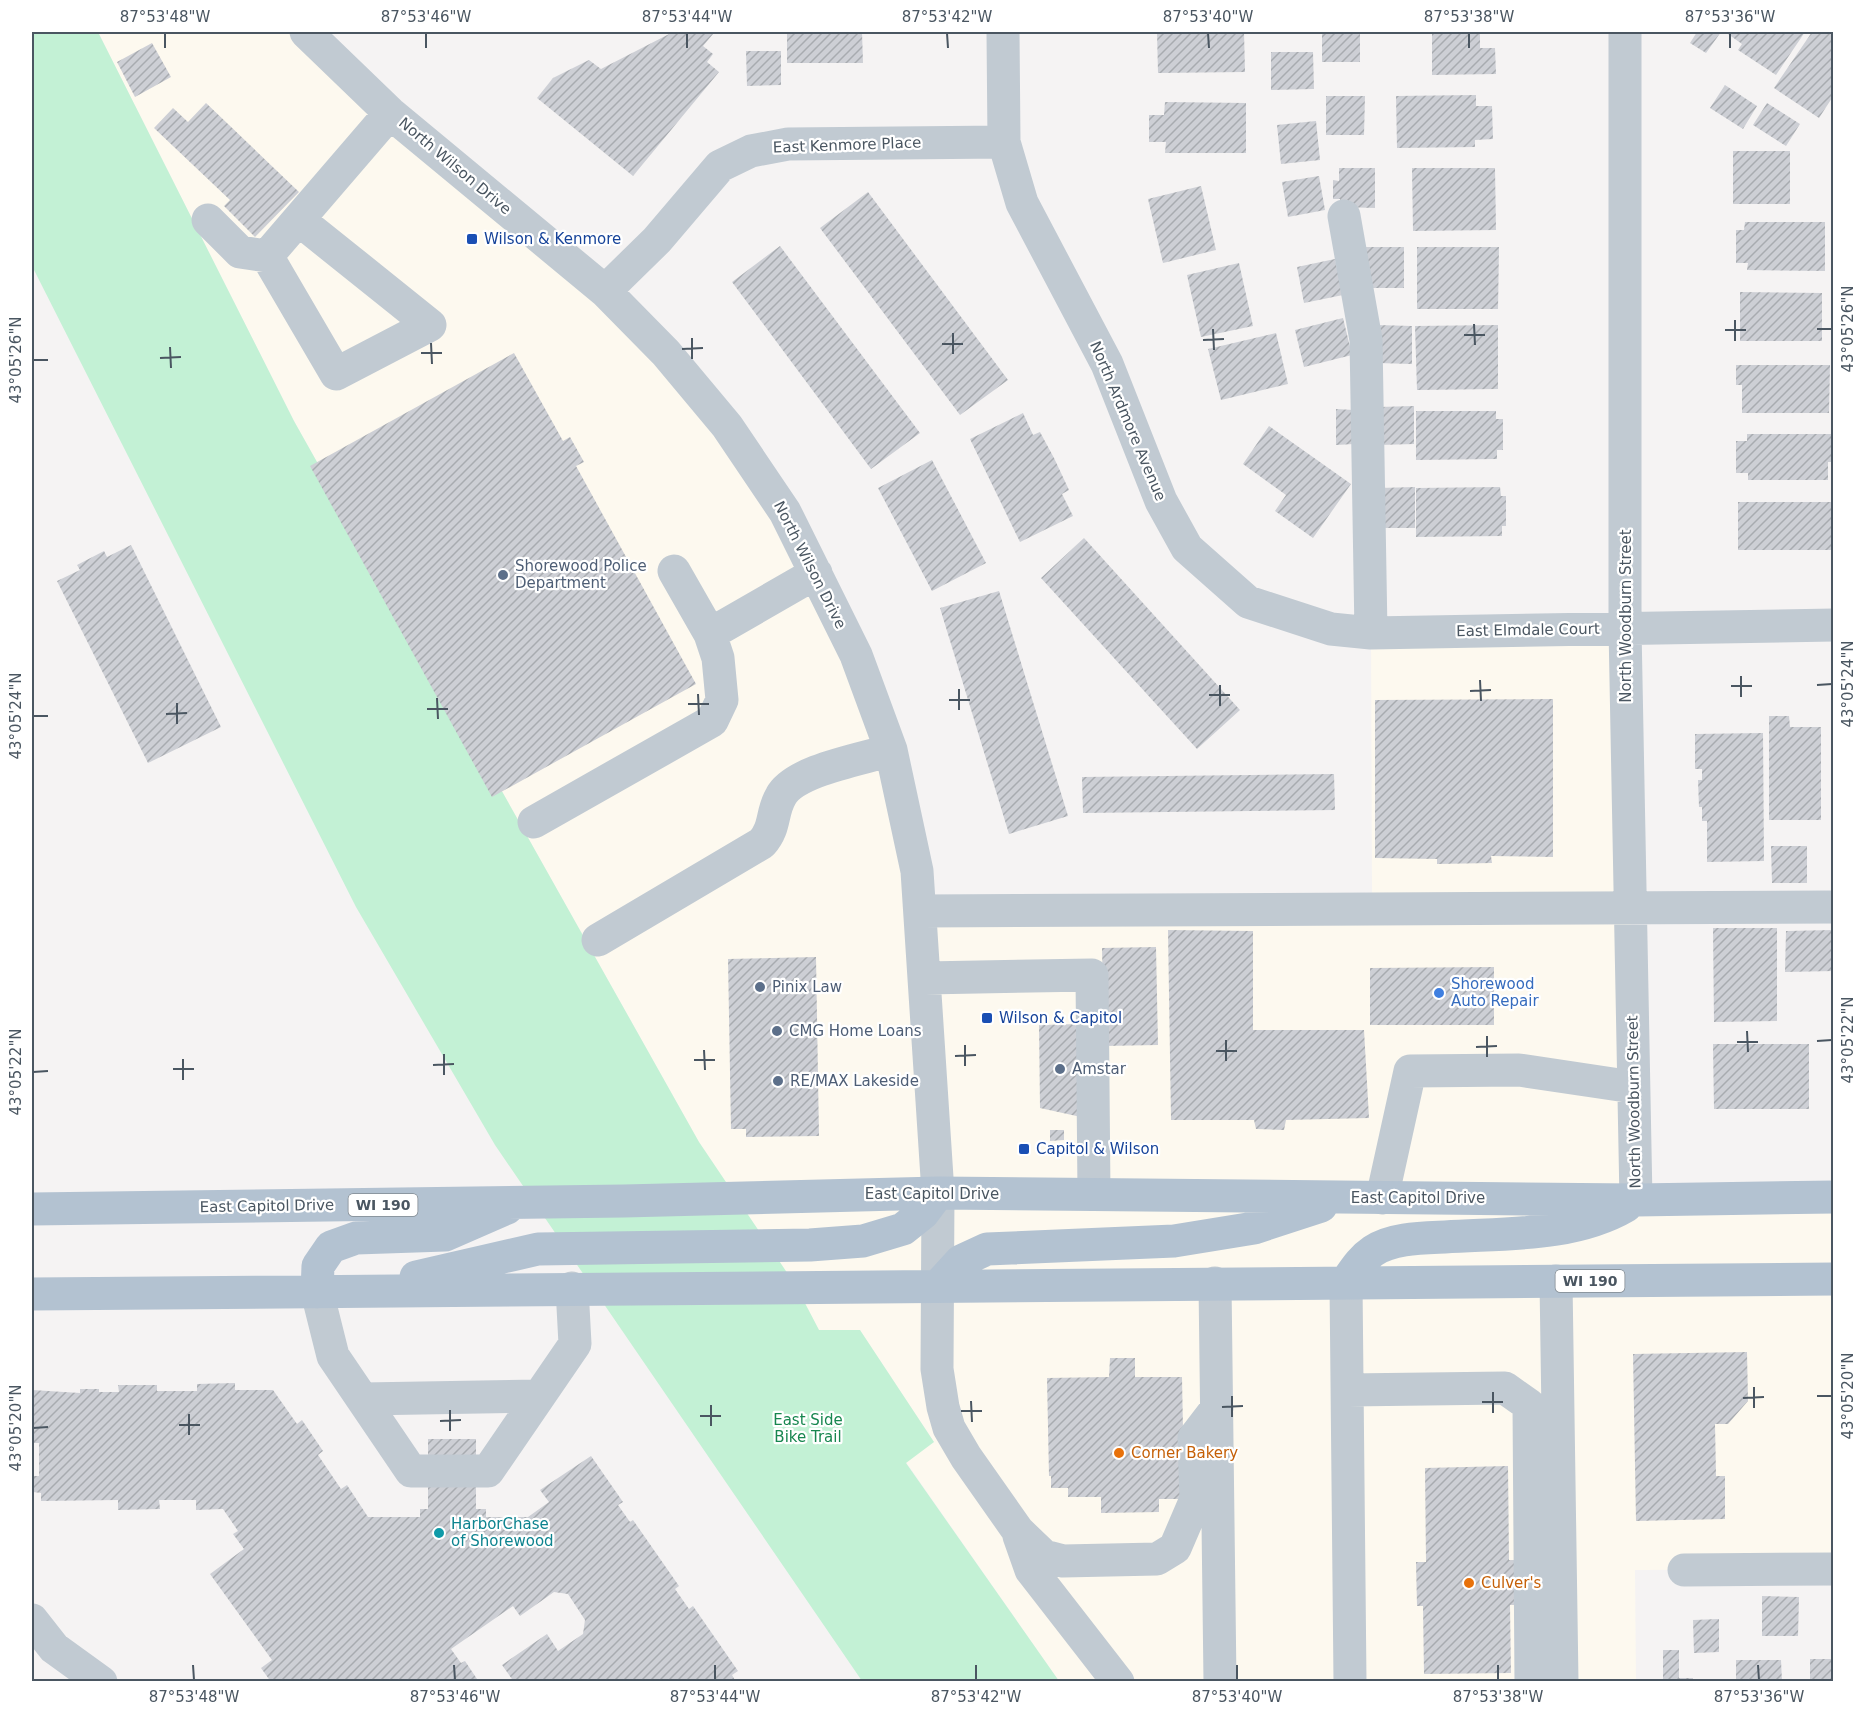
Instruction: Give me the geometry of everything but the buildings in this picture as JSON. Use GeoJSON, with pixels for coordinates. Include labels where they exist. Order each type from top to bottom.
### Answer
{"type":"FeatureCollection","features":[{"type":"Feature","properties":{"kind":"main road","name":"East Capitol Drive"},"geometry":{"type":"LineString","coordinates":[[32,1209],[520,1203],[938,1193],[1636,1200],[1833,1197]]}},
{"type":"Feature","properties":{"kind":"main road"},"geometry":{"type":"LineString","coordinates":[[352,1292],[538,1249],[810,1245],[863,1241],[903,1228],[923,1213],[938,1193]]}},
{"type":"Feature","properties":{"kind":"main road"},"geometry":{"type":"LineString","coordinates":[[938,1286],[961,1261],[987,1250],[1174,1241],[1254,1227],[1348,1198]]}},
{"type":"Feature","properties":{"kind":"main road"},"geometry":{"type":"LineString","coordinates":[[1346,1282],[1360,1262],[1384,1245],[1431,1238],[1567,1227],[1608,1217],[1636,1200]]}},
{"type":"Feature","properties":{"kind":"main road"},"geometry":{"type":"LineString","coordinates":[[317,1292],[318,1266],[331,1247],[356,1238],[445,1235],[520,1203]]}},
{"type":"Feature","properties":{"kind":"main road","name":"WI 190"},"geometry":{"type":"LineString","coordinates":[[32,1294],[1833,1279]]}},
{"type":"Feature","properties":{"kind":"street","name":"North Wilson Drive"},"geometry":{"type":"LineString","coordinates":[[306,32],[390,113],[605,291],[666,353],[727,426],[785,512],[856,655],[891,750],[917,871],[926,978],[938,1193],[937,1369],[943,1407],[949,1428],[1018,1531]]}},
{"type":"Feature","properties":{"kind":"street","name":"North Ardmore Avenue"},"geometry":{"type":"LineString","coordinates":[[1003,32],[1004,142],[1022,203],[1107,364],[1161,501],[1187,548],[1248,602],[1331,629]]}},
{"type":"Feature","properties":{"kind":"street","name":"North Woodburn Street"},"geometry":{"type":"LineString","coordinates":[[1625,32],[1625,628],[1636,1200]]}},
{"type":"Feature","properties":{"kind":"street"},"geometry":{"type":"LineString","coordinates":[[267,256],[390,113]]}},
{"type":"Feature","properties":{"kind":"street","name":"East Kenmore Place"},"geometry":{"type":"LineString","coordinates":[[605,291],[657,240],[720,166],[751,150],[788,144],[1004,142]]}},
{"type":"Feature","properties":{"kind":"street"},"geometry":{"type":"LineString","coordinates":[[1344,216],[1366,340],[1371,633]]}},
{"type":"Feature","properties":{"kind":"street"},"geometry":{"type":"LineString","coordinates":[[207,220],[240,252],[267,256]]}},
{"type":"Feature","properties":{"kind":"street"},"geometry":{"type":"LineString","coordinates":[[267,256],[336,374],[430,325],[299,220]]}},
{"type":"Feature","properties":{"kind":"street"},"geometry":{"type":"LineString","coordinates":[[534,822],[712,721],[722,700],[718,658],[710,634],[674,571]]}},
{"type":"Feature","properties":{"kind":"street"},"geometry":{"type":"LineString","coordinates":[[710,634],[816,573]]}},
{"type":"Feature","properties":{"kind":"street","name":"East Elmdale Court"},"geometry":{"type":"LineString","coordinates":[[1331,629],[1371,633],[1833,625]]}},
{"type":"Feature","properties":{"kind":"street"},"geometry":{"type":"LineString","coordinates":[[598,940],[762,843],[772,831],[780,798],[787,787],[805,776],[891,750]]}},
{"type":"Feature","properties":{"kind":"street"},"geometry":{"type":"LineString","coordinates":[[921,911],[1630,909],[1833,906]]}},
{"type":"Feature","properties":{"kind":"street"},"geometry":{"type":"LineString","coordinates":[[926,978],[1092,975],[1094,1194]]}},
{"type":"Feature","properties":{"kind":"street"},"geometry":{"type":"LineString","coordinates":[[1382,1198],[1410,1071],[1519,1070],[1634,1087]]}},
{"type":"Feature","properties":{"kind":"street"},"geometry":{"type":"LineString","coordinates":[[1531,1682],[1544,1398],[1556,1281]]}},
{"type":"Feature","properties":{"kind":"street"},"geometry":{"type":"LineString","coordinates":[[1346,1282],[1350,1682]]}},
{"type":"Feature","properties":{"kind":"street"},"geometry":{"type":"LineString","coordinates":[[1215,1283],[1220,1682]]}},
{"type":"Feature","properties":{"kind":"street"},"geometry":{"type":"LineString","coordinates":[[317,1292],[333,1356],[411,1471],[488,1472],[574,1344],[572,1288]]}},
{"type":"Feature","properties":{"kind":"street"},"geometry":{"type":"LineString","coordinates":[[1348,1390],[1505,1388],[1544,1398]]}},
{"type":"Feature","properties":{"kind":"street"},"geometry":{"type":"LineString","coordinates":[[363,1399],[539,1396]]}},
{"type":"Feature","properties":{"kind":"street"},"geometry":{"type":"LineString","coordinates":[[1544,1398],[1562,1682]]}},
{"type":"Feature","properties":{"kind":"street"},"geometry":{"type":"LineString","coordinates":[[1018,1531],[1044,1556],[1063,1561],[1157,1559],[1175,1548],[1196,1500],[1194,1438],[1217,1407]]}},
{"type":"Feature","properties":{"kind":"street"},"geometry":{"type":"LineString","coordinates":[[1018,1531],[1031,1570],[1118,1682]]}},
{"type":"Feature","properties":{"kind":"street"},"geometry":{"type":"LineString","coordinates":[[1684,1570],[1833,1569]]}},
{"type":"Feature","properties":{"kind":"street"},"geometry":{"type":"LineString","coordinates":[[32,1620],[54,1648],[101,1682]]}},
{"type":"Feature","properties":{"kind":"shaded area"},"geometry":{"type":"Polygon","coordinates":[[[98,32],[306,32],[666,353],[856,655],[922,911],[1372,894],[1371,633],[1625,628],[1636,1200],[1833,1197],[1833,1569],[1635,1570],[1636,1681],[1059,1681],[906,1462],[934,1442],[860,1330],[819,1330],[796,1286],[699,1142],[294,421],[98,32]]]}},
{"type":"Feature","properties":{"kind":"green space","name":"East Side Bike Trail"},"geometry":{"type":"Polygon","coordinates":[[[32,32],[98,32],[294,421],[699,1142],[796,1286],[819,1330],[860,1330],[934,1442],[906,1463],[1059,1681],[862,1681],[495,1145],[356,907],[32,266],[32,32]]]}},
{"type":"Feature","properties":{"kind":"place","name":"Wilson & Kenmore"},"geometry":{"type":"Point","coordinates":[472,239]}},
{"type":"Feature","properties":{"kind":"place","name":"Shorewood Police Department"},"geometry":{"type":"Point","coordinates":[503,575]}},
{"type":"Feature","properties":{"kind":"place","name":"Pinix Law"},"geometry":{"type":"Point","coordinates":[760,987]}},
{"type":"Feature","properties":{"kind":"place","name":"Shorewood Auto Repair"},"geometry":{"type":"Point","coordinates":[1439,993]}},
{"type":"Feature","properties":{"kind":"place","name":"Wilson & Capitol"},"geometry":{"type":"Point","coordinates":[987,1018]}},
{"type":"Feature","properties":{"kind":"place","name":"CMG Home Loans"},"geometry":{"type":"Point","coordinates":[777,1031]}},
{"type":"Feature","properties":{"kind":"place","name":"Amstar"},"geometry":{"type":"Point","coordinates":[1060,1069]}},
{"type":"Feature","properties":{"kind":"place","name":"RE/MAX Lakeside"},"geometry":{"type":"Point","coordinates":[778,1081]}},
{"type":"Feature","properties":{"kind":"place","name":"Capitol & Wilson"},"geometry":{"type":"Point","coordinates":[1024,1149]}},
{"type":"Feature","properties":{"kind":"place","name":"Corner Bakery"},"geometry":{"type":"Point","coordinates":[1119,1453]}},
{"type":"Feature","properties":{"kind":"place","name":"HarborChase of Shorewood"},"geometry":{"type":"Point","coordinates":[439,1533]}},
{"type":"Feature","properties":{"kind":"place","name":"Culver's"},"geometry":{"type":"Point","coordinates":[1469,1583]}}]}
